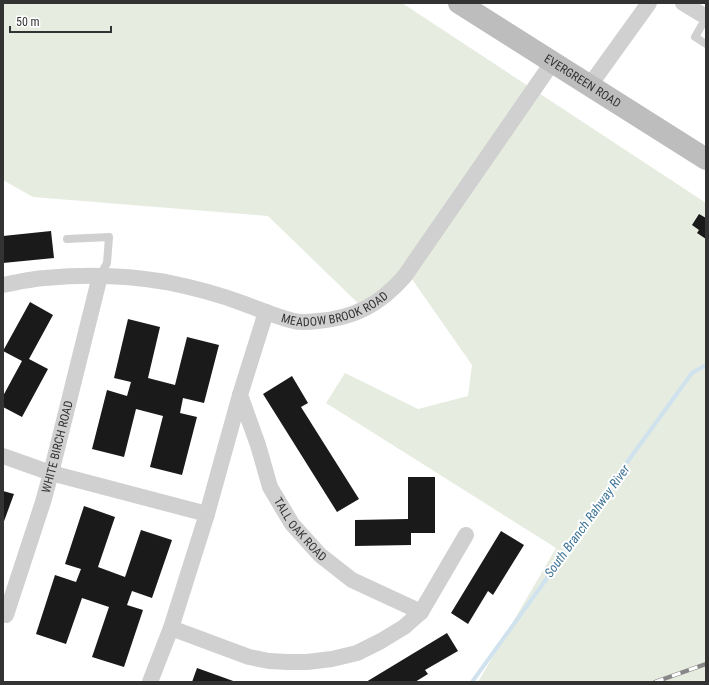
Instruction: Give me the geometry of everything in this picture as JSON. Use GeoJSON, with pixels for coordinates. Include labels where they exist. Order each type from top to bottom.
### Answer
{"type":"FeatureCollection","features":[{"type":"Feature","properties":{"kind":"street","name":"EVERGREEN ROAD"},"geometry":{"type":"LineString","coordinates":[[459,3],[706,159]]}},
{"type":"Feature","properties":{"kind":"street"},"geometry":{"type":"LineString","coordinates":[[590,85],[649,3]]}},
{"type":"Feature","properties":{"kind":"street"},"geometry":{"type":"LineString","coordinates":[[683,3],[706,18]]}},
{"type":"Feature","properties":{"kind":"street","name":"MEADOW BROOK ROAD"},"geometry":{"type":"LineString","coordinates":[[3,285],[44,278],[100,276],[146,279],[215,295],[294,321],[306,322],[326,321],[364,310],[389,292],[404,277],[552,62]]}},
{"type":"Feature","properties":{"kind":"street","name":"WHITE BIRCH ROAD"},"geometry":{"type":"LineString","coordinates":[[6,615],[43,502],[100,276]]}},
{"type":"Feature","properties":{"kind":"street"},"geometry":{"type":"LineString","coordinates":[[150,682],[171,628],[207,514],[240,395],[266,312]]}},
{"type":"Feature","properties":{"kind":"street","name":"TALL OAK ROAD"},"geometry":{"type":"LineString","coordinates":[[240,395],[258,445],[270,487],[292,524],[320,555],[352,580],[421,612]]}},
{"type":"Feature","properties":{"kind":"street"},"geometry":{"type":"LineString","coordinates":[[3,456],[51,473],[207,514]]}},
{"type":"Feature","properties":{"kind":"street"},"geometry":{"type":"LineString","coordinates":[[171,628],[249,657],[268,661],[307,662],[332,659],[357,653],[382,641],[404,627],[421,612],[466,535]]}},
{"type":"Feature","properties":{"kind":"lane"},"geometry":{"type":"LineString","coordinates":[[706,18],[695,37],[706,44]]}},
{"type":"Feature","properties":{"kind":"lane"},"geometry":{"type":"LineString","coordinates":[[67,239],[109,236],[107,263],[100,276]]}},
{"type":"Feature","properties":{"kind":"shaded area"},"geometry":{"type":"Polygon","coordinates":[[[3,3],[402,3],[706,203],[706,682],[478,682],[556,548],[326,403],[345,373],[418,409],[468,396],[472,365],[407,272],[363,308],[268,216],[33,197],[3,180],[3,3]]]}},
{"type":"Feature","properties":{"kind":"building"},"geometry":{"type":"Polygon","coordinates":[[[699,214],[706,218],[706,239],[697,233],[699,230],[692,225],[699,214]]]}},
{"type":"Feature","properties":{"kind":"building"},"geometry":{"type":"Polygon","coordinates":[[[51,231],[54,258],[3,263],[3,236],[51,231]]]}},
{"type":"Feature","properties":{"kind":"building"},"geometry":{"type":"Polygon","coordinates":[[[30,302],[53,315],[29,359],[48,369],[22,417],[3,407],[3,396],[22,361],[3,351],[30,302]]]}},
{"type":"Feature","properties":{"kind":"building"},"geometry":{"type":"Polygon","coordinates":[[[128,319],[160,327],[148,378],[175,385],[187,337],[219,345],[204,403],[183,398],[180,413],[197,417],[182,475],[150,467],[163,416],[136,409],[124,457],[92,449],[107,390],[127,396],[131,382],[114,378],[128,319]]]}},
{"type":"Feature","properties":{"kind":"building"},"geometry":{"type":"Polygon","coordinates":[[[292,376],[308,403],[301,407],[359,499],[337,512],[263,394],[292,376]]]}},
{"type":"Feature","properties":{"kind":"building"},"geometry":{"type":"Polygon","coordinates":[[[408,477],[435,477],[435,533],[411,533],[411,545],[355,546],[355,520],[408,519],[408,477]]]}},
{"type":"Feature","properties":{"kind":"building"},"geometry":{"type":"Polygon","coordinates":[[[3,491],[14,494],[3,524],[3,491]]]}},
{"type":"Feature","properties":{"kind":"building"},"geometry":{"type":"Polygon","coordinates":[[[84,506],[115,517],[98,567],[125,577],[141,530],[172,540],[152,598],[132,591],[127,605],[143,610],[124,667],[92,657],[109,607],[82,598],[66,644],[36,634],[55,575],[76,582],[81,569],[65,564],[84,506]]]}},
{"type":"Feature","properties":{"kind":"building"},"geometry":{"type":"Polygon","coordinates":[[[501,531],[524,545],[493,595],[488,591],[468,624],[451,613],[501,531]]]}},
{"type":"Feature","properties":{"kind":"building"},"geometry":{"type":"Polygon","coordinates":[[[447,633],[458,651],[425,670],[428,674],[415,682],[366,682],[447,633]]]}},
{"type":"Feature","properties":{"kind":"building"},"geometry":{"type":"Polygon","coordinates":[[[197,668],[236,682],[192,682],[197,668]]]}},
{"type":"Feature","properties":{"kind":"waterway","name":"South Branch Rahway River"},"geometry":{"type":"LineString","coordinates":[[472,682],[550,574],[612,483],[692,373],[706,365]]}},
{"type":"Feature","properties":{"kind":"railway"},"geometry":{"type":"LineString","coordinates":[[655,682],[706,664]]}}]}
